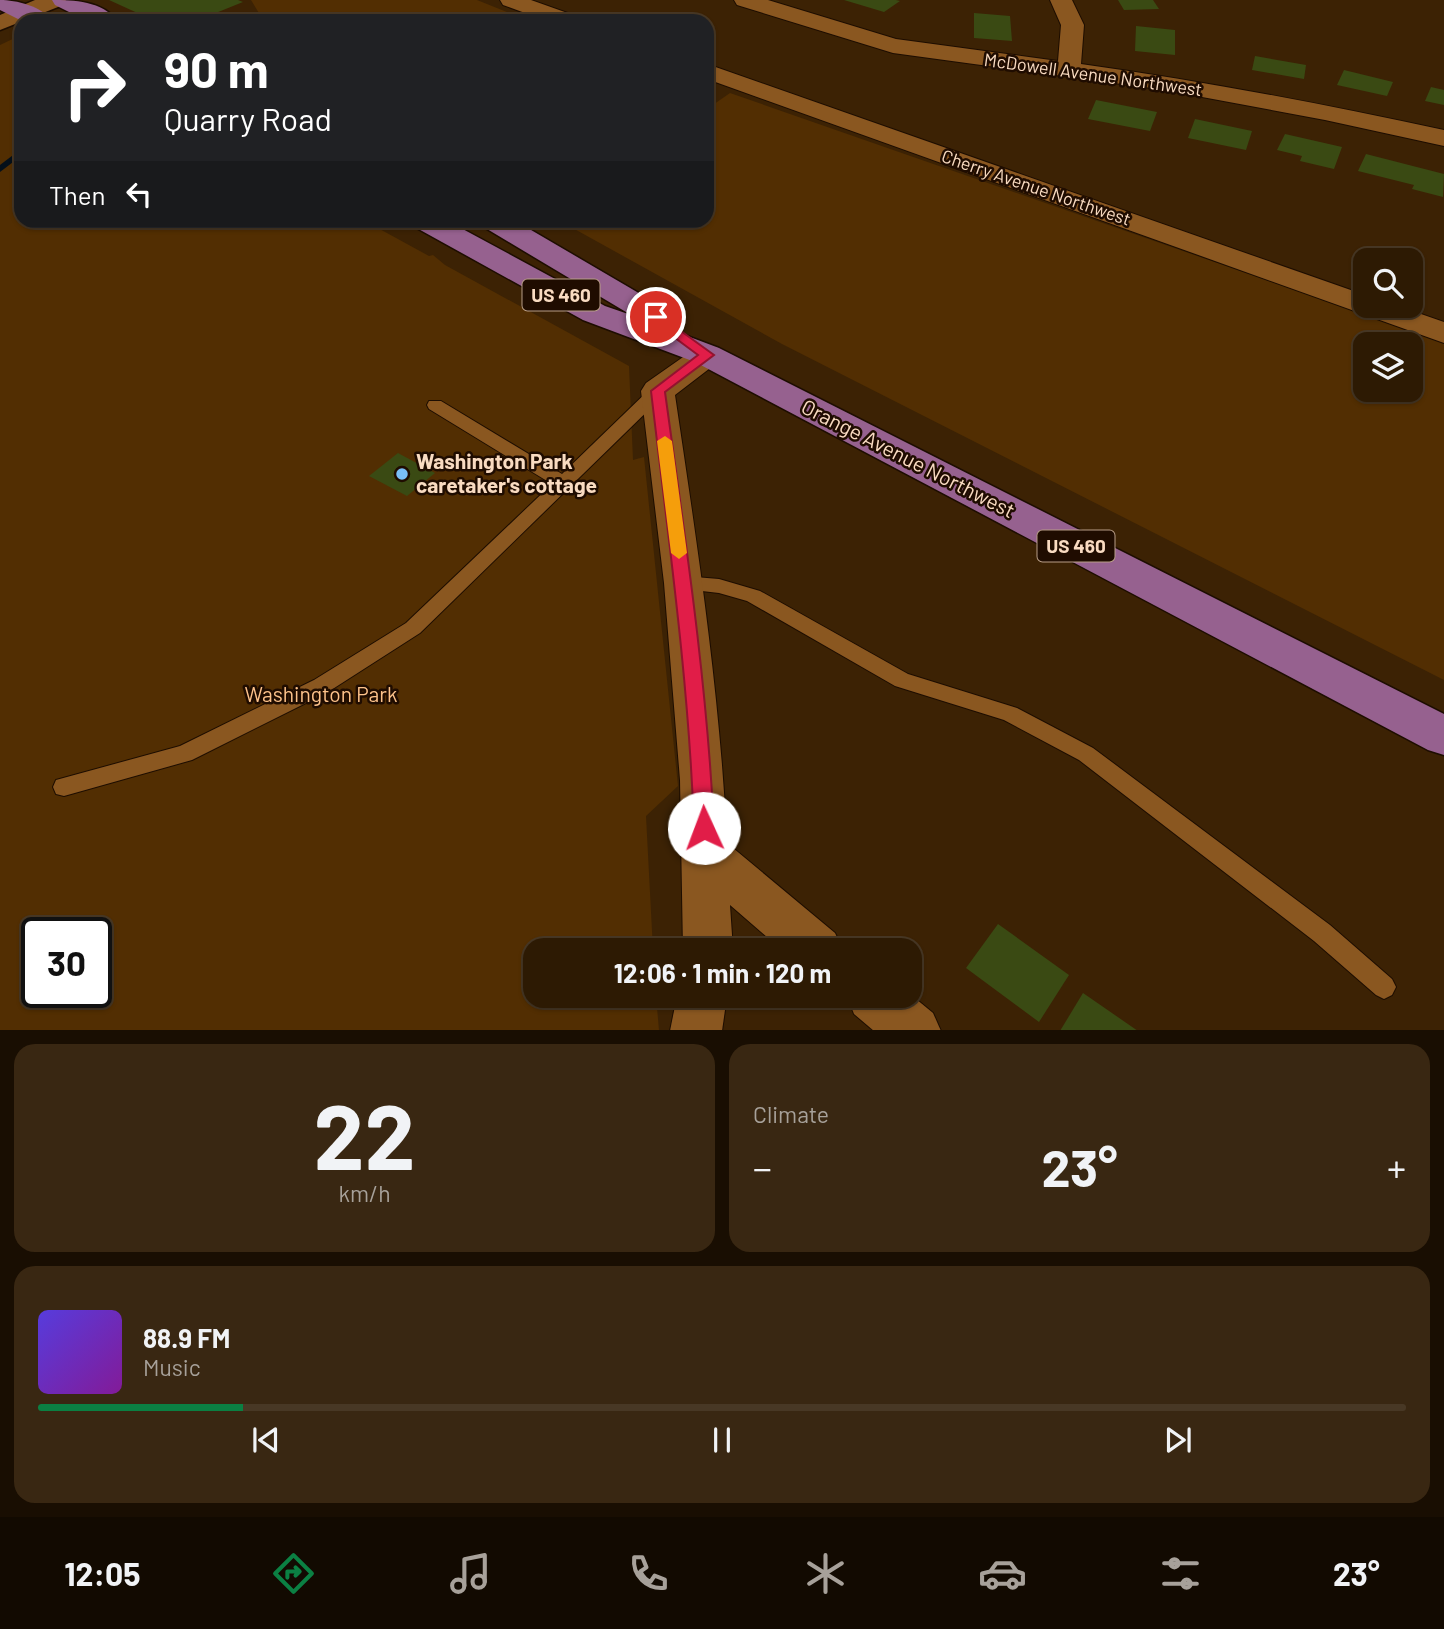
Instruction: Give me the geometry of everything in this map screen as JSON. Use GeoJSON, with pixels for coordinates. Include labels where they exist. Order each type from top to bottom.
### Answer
{"type":"FeatureCollection","features":[{"type":"Feature","properties":{"kind":"main road"},"geometry":{"type":"LineString","coordinates":[[36,14],[55,0]]}},
{"type":"Feature","properties":{"kind":"main road"},"geometry":{"type":"LineString","coordinates":[[63,0],[91,14]]}},
{"type":"Feature","properties":{"kind":"main road"},"geometry":{"type":"LineString","coordinates":[[0,1],[26,14]]}},
{"type":"Feature","properties":{"kind":"main road","name":"Orange Avenue Northwest"},"geometry":{"type":"LineString","coordinates":[[438,228],[594,313],[707,355],[1444,736]]}},
{"type":"Feature","properties":{"kind":"main road","name":"Orange Avenue Northwest"},"geometry":{"type":"LineString","coordinates":[[505,228],[557,261],[638,304],[707,355]]}},
{"type":"Feature","properties":{"kind":"street"},"geometry":{"type":"LineString","coordinates":[[511,0],[550,14]]}},
{"type":"Feature","properties":{"kind":"street","name":"McDowell Avenue Northwest"},"geometry":{"type":"LineString","coordinates":[[745,0],[893,46],[1068,69],[1254,99],[1444,138]]}},
{"type":"Feature","properties":{"kind":"street"},"geometry":{"type":"LineString","coordinates":[[1061,0],[1074,24],[1075,42],[1068,69]]}},
{"type":"Feature","properties":{"kind":"street","name":"Cherry Avenue Northwest"},"geometry":{"type":"LineString","coordinates":[[714,73],[1353,301]]}},
{"type":"Feature","properties":{"kind":"street","name":"Cherry Avenue Northwest"},"geometry":{"type":"LineString","coordinates":[[1401,318],[1444,333]]}},
{"type":"Feature","properties":{"kind":"street"},"geometry":{"type":"LineString","coordinates":[[707,355],[658,391],[682,583],[702,780],[708,938]]}},
{"type":"Feature","properties":{"kind":"street"},"geometry":{"type":"LineString","coordinates":[[705,853],[804,938]]}},
{"type":"Feature","properties":{"kind":"street"},"geometry":{"type":"LineString","coordinates":[[695,1030],[700,1008]]}},
{"type":"Feature","properties":{"kind":"street"},"geometry":{"type":"LineString","coordinates":[[887,1008],[914,1030]]}},
{"type":"Feature","properties":{"kind":"lane"},"geometry":{"type":"LineString","coordinates":[[64,787],[185,754],[321,687],[413,628],[658,391]]}},
{"type":"Feature","properties":{"kind":"lane"},"geometry":{"type":"LineString","coordinates":[[435,405],[563,483]]}},
{"type":"Feature","properties":{"kind":"lane"},"geometry":{"type":"LineString","coordinates":[[682,583],[719,586],[753,596],[902,680],[1010,714],[1065,741],[1086,754],[1311,925],[1384,987]]}},
{"type":"Feature","properties":{"kind":"green space"},"geometry":{"type":"Polygon","coordinates":[[[251,0],[477,0],[512,14],[260,14],[251,0]]]}},
{"type":"Feature","properties":{"kind":"green space","name":"Washington Park"},"geometry":{"type":"Polygon","coordinates":[[[14,38],[14,228],[378,228],[429,256],[433,255],[445,265],[629,366],[633,460],[644,457],[678,786],[646,816],[652,938],[523,938],[523,1008],[657,1008],[659,1030],[0,1030],[0,45],[14,38]]]}},
{"type":"Feature","properties":{"kind":"green space"},"geometry":{"type":"Polygon","coordinates":[[[730,93],[1353,310],[1353,318],[1375,318],[1415,332],[1353,332],[1353,402],[1423,402],[1423,335],[1444,342],[1444,680],[782,344],[573,228],[714,228],[714,104],[730,93]]]}},
{"type":"Feature","properties":{"kind":"building"},"geometry":{"type":"Polygon","coordinates":[[[109,0],[243,2],[213,14],[140,14],[109,0]]]}},
{"type":"Feature","properties":{"kind":"building"},"geometry":{"type":"Polygon","coordinates":[[[844,0],[896,0],[900,1],[884,12],[844,0]]]}},
{"type":"Feature","properties":{"kind":"building"},"geometry":{"type":"Polygon","coordinates":[[[1118,0],[1153,0],[1159,9],[1124,10],[1118,0]]]}},
{"type":"Feature","properties":{"kind":"building"},"geometry":{"type":"Polygon","coordinates":[[[974,13],[1010,16],[1012,41],[974,38],[974,13]]]}},
{"type":"Feature","properties":{"kind":"building"},"geometry":{"type":"Polygon","coordinates":[[[1136,26],[1175,30],[1175,55],[1135,51],[1136,26]]]}},
{"type":"Feature","properties":{"kind":"building"},"geometry":{"type":"Polygon","coordinates":[[[1255,56],[1306,65],[1304,79],[1252,70],[1255,56]]]}},
{"type":"Feature","properties":{"kind":"building"},"geometry":{"type":"Polygon","coordinates":[[[1344,70],[1393,82],[1387,96],[1337,85],[1344,70]]]}},
{"type":"Feature","properties":{"kind":"building"},"geometry":{"type":"Polygon","coordinates":[[[1431,87],[1444,90],[1444,105],[1425,101],[1431,87]]]}},
{"type":"Feature","properties":{"kind":"building"},"geometry":{"type":"Polygon","coordinates":[[[1096,100],[1157,112],[1150,131],[1088,119],[1096,100]]]}},
{"type":"Feature","properties":{"kind":"building"},"geometry":{"type":"Polygon","coordinates":[[[1195,119],[1252,131],[1246,150],[1188,138],[1195,119]]]}},
{"type":"Feature","properties":{"kind":"building"},"geometry":{"type":"Polygon","coordinates":[[[1285,134],[1342,147],[1334,169],[1300,161],[1302,156],[1277,150],[1285,134]]]}},
{"type":"Feature","properties":{"kind":"building"},"geometry":{"type":"Polygon","coordinates":[[[1366,154],[1444,174],[1443,197],[1412,189],[1414,185],[1358,171],[1366,154]]]}},
{"type":"Feature","properties":{"kind":"building","name":"Washington Park caretaker's cottage"},"geometry":{"type":"Polygon","coordinates":[[[398,453],[435,473],[407,496],[369,476],[398,453]]]}},
{"type":"Feature","properties":{"kind":"building"},"geometry":{"type":"Polygon","coordinates":[[[998,924],[1069,975],[1039,1022],[966,968],[998,924]]]}},
{"type":"Feature","properties":{"kind":"building"},"geometry":{"type":"Polygon","coordinates":[[[1083,993],[1137,1030],[1061,1030],[1083,993]]]}},
{"type":"Feature","properties":{"kind":"waterway"},"geometry":{"type":"LineString","coordinates":[[0,169],[14,158]]}},
{"type":"Feature","properties":{"kind":"slow traffic"},"geometry":{"type":"LineString","coordinates":[[665,441],[679,553]]}},
{"type":"Feature","properties":{"kind":"place","name":"Washington Park caretaker's cottage"},"geometry":{"type":"Point","coordinates":[402,474]}},
{"type":"Feature","properties":{"kind":"route"},"geometry":{"type":"LineString","coordinates":[[656,317],[707,355],[658,391],[682,583],[702,780],[704,828]]}}]}
